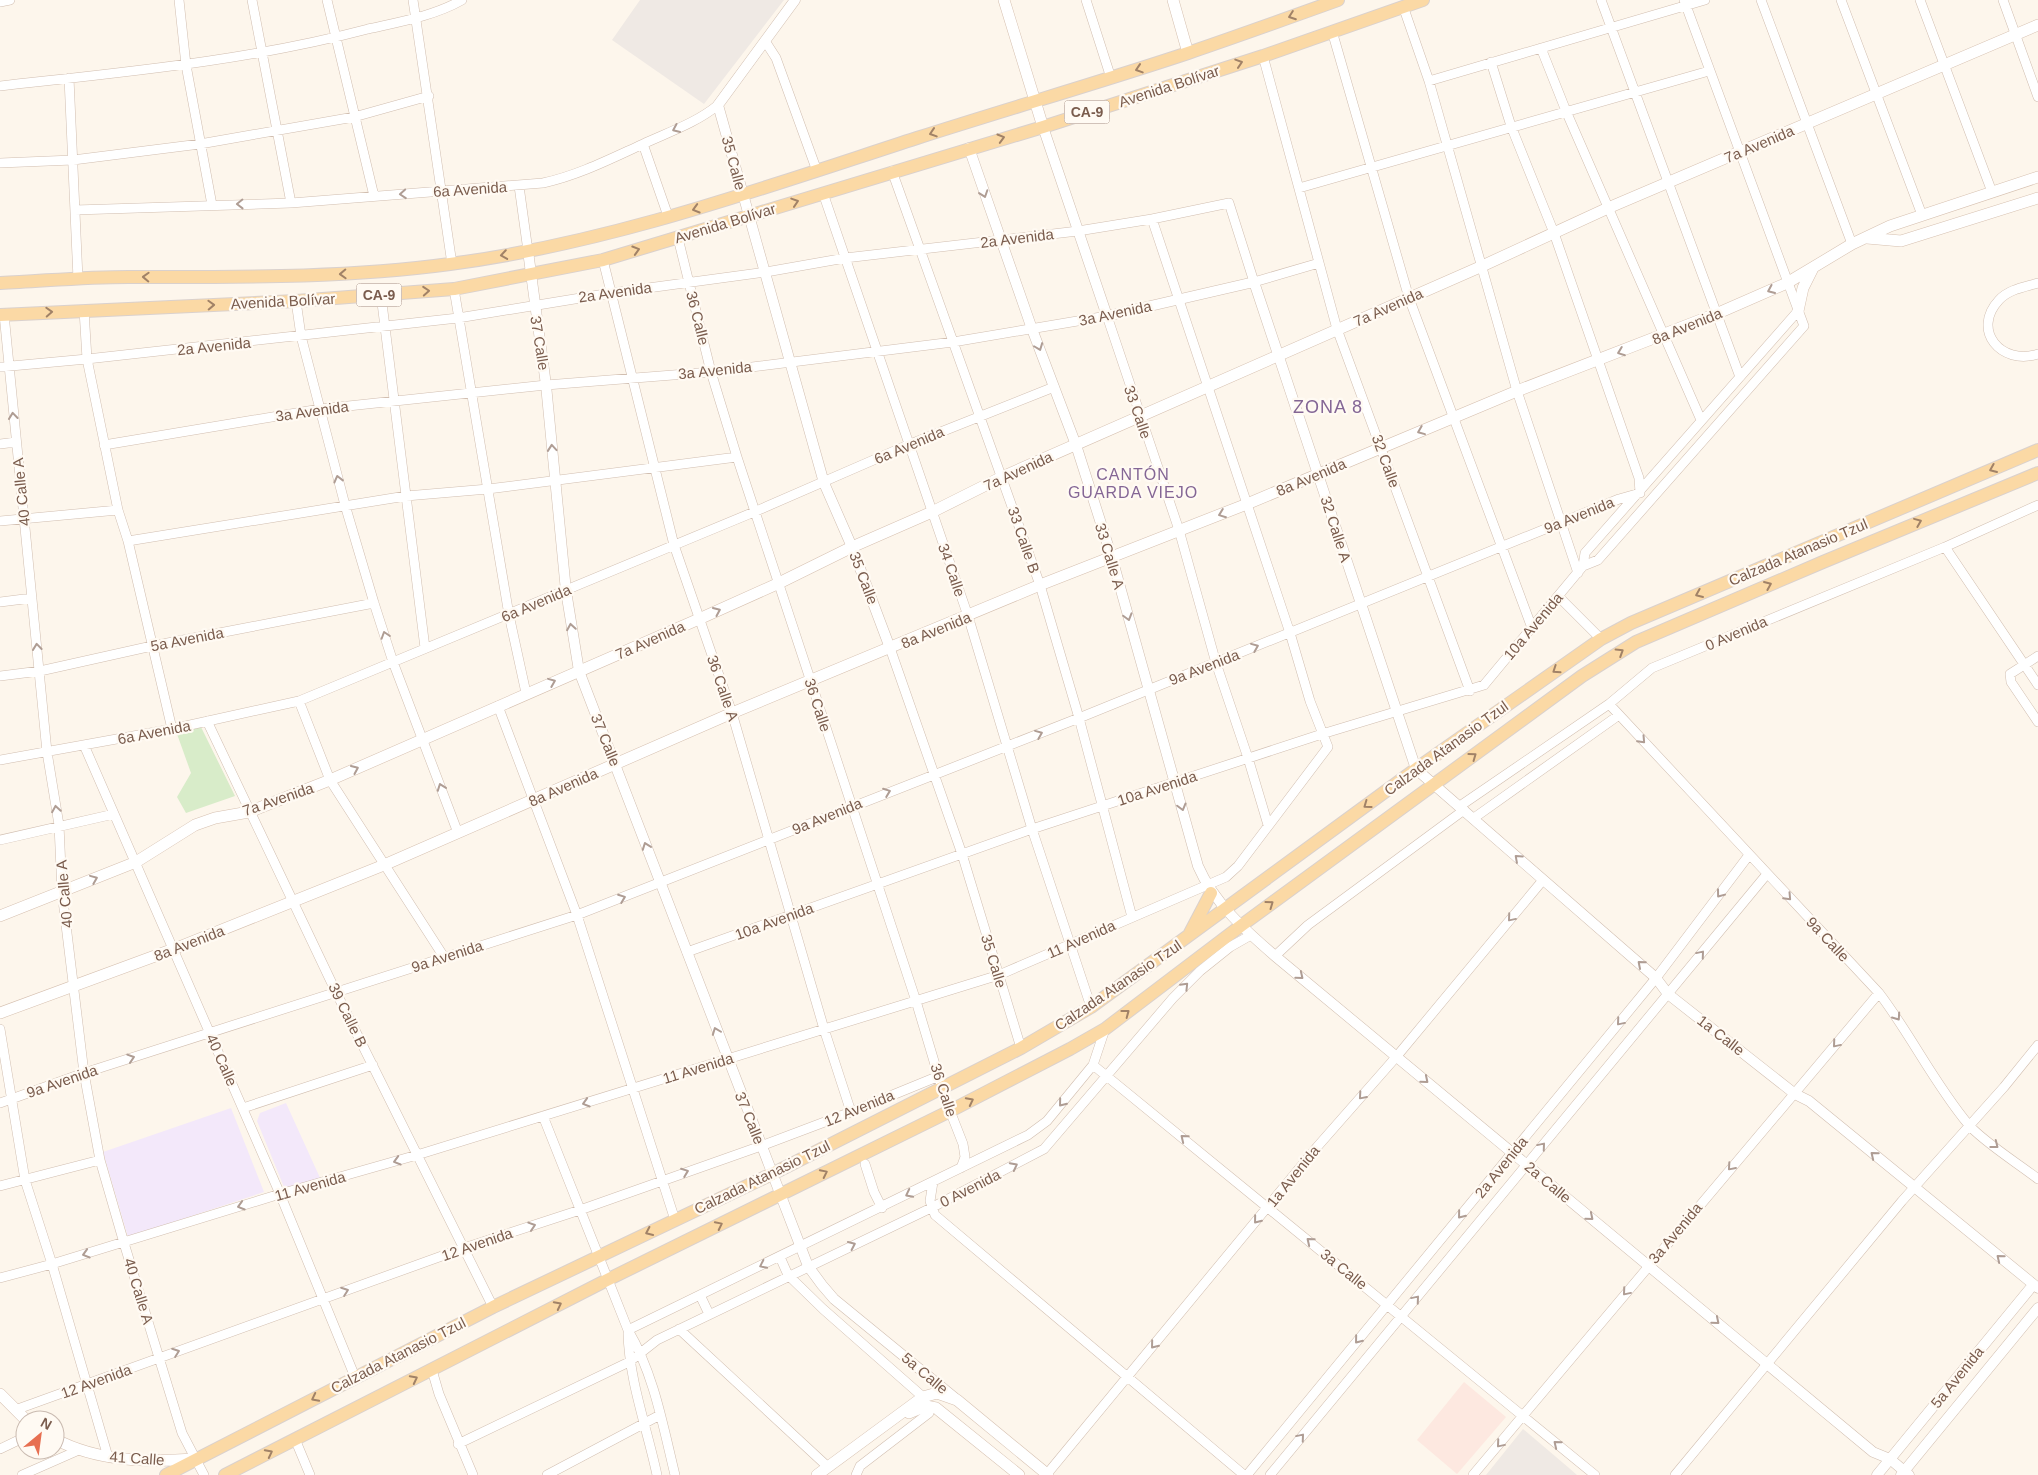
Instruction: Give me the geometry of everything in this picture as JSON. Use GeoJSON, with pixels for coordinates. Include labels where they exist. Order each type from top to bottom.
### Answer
{"type":"FeatureCollection","features":[{"type":"Feature","properties":{"kind":"main road","name":"33 Calle"},"geometry":{"type":"LineString","coordinates":[[1004,0],[1043,126]]}},
{"type":"Feature","properties":{"kind":"main road"},"geometry":{"type":"LineString","coordinates":[[1174,0],[1188,53]]}},
{"type":"Feature","properties":{"kind":"main road","name":"Avenida Bolívar"},"geometry":{"type":"LineString","coordinates":[[0,284],[78,279],[221,278],[378,273],[452,264],[600,236],[743,195],[1034,100],[1111,78],[1338,0]]}},
{"type":"Feature","properties":{"kind":"main road","name":"Avenida Bolívar"},"geometry":{"type":"LineString","coordinates":[[2,314],[296,301],[454,289],[603,260],[1043,126],[1263,56],[1423,0]]}},
{"type":"Feature","properties":{"kind":"main road","name":"7a Avenida"},"geometry":{"type":"LineString","coordinates":[[0,916],[136,862],[195,825],[215,818],[249,812],[330,780],[526,692],[699,619],[778,584],[852,547],[932,512],[1002,477],[1480,267],[1608,208],[2038,25]]}},
{"type":"Feature","properties":{"kind":"main road","name":"8a Avenida"},"geometry":{"type":"LineString","coordinates":[[0,1013],[174,949],[384,865],[732,713],[1040,585],[1247,504],[1517,391],[1716,314],[1788,282],[1852,244],[1890,226],[2038,177]]}},
{"type":"Feature","properties":{"kind":"main road","name":"8a Avenida"},"geometry":{"type":"LineString","coordinates":[[1867,238],[1901,241],[2038,198]]}},
{"type":"Feature","properties":{"kind":"main road"},"geometry":{"type":"LineString","coordinates":[[1798,311],[1803,288],[1814,266]]}},
{"type":"Feature","properties":{"kind":"main road","name":"Calzada Atanasio Tzul"},"geometry":{"type":"LineString","coordinates":[[166,1475],[493,1307],[772,1174],[940,1081],[1020,1048],[1091,1007],[1416,770],[1601,640],[1631,623],[2038,450]]}},
{"type":"Feature","properties":{"kind":"main road","name":"Calzada Atanasio Tzul"},"geometry":{"type":"LineString","coordinates":[[225,1475],[607,1280],[1070,1050],[1105,1029],[1242,925],[1582,676],[1636,642],[2038,473]]}},
{"type":"Feature","properties":{"kind":"main road"},"geometry":{"type":"LineString","coordinates":[[1186,939],[1209,889]]}},
{"type":"Feature","properties":{"kind":"main road"},"geometry":{"type":"LineString","coordinates":[[817,1475],[891,1422],[928,1406],[937,1393],[957,1400]]}},
{"type":"Feature","properties":{"kind":"main road"},"geometry":{"type":"LineString","coordinates":[[0,1394],[15,1410]]}},
{"type":"Feature","properties":{"kind":"main road","name":"5a Calle"},"geometry":{"type":"LineString","coordinates":[[957,1400],[1047,1475]]}},
{"type":"Feature","properties":{"kind":"main road","name":"5a Calle"},"geometry":{"type":"LineString","coordinates":[[928,1406],[1019,1475]]}},
{"type":"Feature","properties":{"kind":"main road","name":"41 Calle"},"geometry":{"type":"LineString","coordinates":[[65,1444],[78,1450],[108,1457],[152,1462],[195,1459]]}},
{"type":"Feature","properties":{"kind":"street"},"geometry":{"type":"LineString","coordinates":[[0,2],[10,0]]}},
{"type":"Feature","properties":{"kind":"street"},"geometry":{"type":"LineString","coordinates":[[179,0],[186,65],[212,205]]}},
{"type":"Feature","properties":{"kind":"street"},"geometry":{"type":"LineString","coordinates":[[252,0],[291,203]]}},
{"type":"Feature","properties":{"kind":"street"},"geometry":{"type":"LineString","coordinates":[[327,0],[374,196]]}},
{"type":"Feature","properties":{"kind":"street"},"geometry":{"type":"LineString","coordinates":[[413,0],[429,96],[440,191],[452,264]]}},
{"type":"Feature","properties":{"kind":"street"},"geometry":{"type":"LineString","coordinates":[[0,86],[186,65],[262,52],[336,38],[416,17],[462,0]]}},
{"type":"Feature","properties":{"kind":"street","name":"6a Avenida"},"geometry":{"type":"LineString","coordinates":[[75,210],[291,203],[519,186],[574,176],[688,124],[718,105],[795,0]]}},
{"type":"Feature","properties":{"kind":"street"},"geometry":{"type":"LineString","coordinates":[[1086,0],[1111,78]]}},
{"type":"Feature","properties":{"kind":"street"},"geometry":{"type":"LineString","coordinates":[[1601,0],[1740,378]]}},
{"type":"Feature","properties":{"kind":"street"},"geometry":{"type":"LineString","coordinates":[[1429,81],[1685,3],[1705,0]]}},
{"type":"Feature","properties":{"kind":"street"},"geometry":{"type":"LineString","coordinates":[[1761,0],[1852,244]]}},
{"type":"Feature","properties":{"kind":"street"},"geometry":{"type":"LineString","coordinates":[[1841,0],[1922,215]]}},
{"type":"Feature","properties":{"kind":"street"},"geometry":{"type":"LineString","coordinates":[[1920,0],[1992,192]]}},
{"type":"Feature","properties":{"kind":"street"},"geometry":{"type":"LineString","coordinates":[[2003,0],[2038,97]]}},
{"type":"Feature","properties":{"kind":"street"},"geometry":{"type":"LineString","coordinates":[[1685,3],[1798,311]]}},
{"type":"Feature","properties":{"kind":"street"},"geometry":{"type":"LineString","coordinates":[[1403,6],[1429,81],[1480,267],[1517,391],[1561,523],[1580,570]]}},
{"type":"Feature","properties":{"kind":"street"},"geometry":{"type":"LineString","coordinates":[[1332,31],[1409,298],[1532,628]]}},
{"type":"Feature","properties":{"kind":"street"},"geometry":{"type":"LineString","coordinates":[[765,42],[776,58],[817,171]]}},
{"type":"Feature","properties":{"kind":"street"},"geometry":{"type":"LineString","coordinates":[[1541,48],[1566,111],[1701,420]]}},
{"type":"Feature","properties":{"kind":"street","name":"32 Calle"},"geometry":{"type":"LineString","coordinates":[[1263,56],[1337,330],[1470,691]]}},
{"type":"Feature","properties":{"kind":"street"},"geometry":{"type":"LineString","coordinates":[[1492,62],[1511,126],[1554,233],[1639,478],[1640,493]]}},
{"type":"Feature","properties":{"kind":"street"},"geometry":{"type":"LineString","coordinates":[[1300,188],[1372,165],[1710,71]]}},
{"type":"Feature","properties":{"kind":"street"},"geometry":{"type":"LineString","coordinates":[[69,78],[78,279]]}},
{"type":"Feature","properties":{"kind":"street"},"geometry":{"type":"LineString","coordinates":[[0,163],[73,160],[200,144],[354,117],[429,96]]}},
{"type":"Feature","properties":{"kind":"street","name":"35 Calle"},"geometry":{"type":"LineString","coordinates":[[718,105],[824,483],[852,547],[935,774],[962,854],[1020,1048]]}},
{"type":"Feature","properties":{"kind":"street","name":"33 Calle"},"geometry":{"type":"LineString","coordinates":[[1043,126],[1139,417],[1179,530],[1216,663],[1268,825]]}},
{"type":"Feature","properties":{"kind":"street"},"geometry":{"type":"LineString","coordinates":[[643,144],[668,216]]}},
{"type":"Feature","properties":{"kind":"street","name":"33 Calle A"},"geometry":{"type":"LineString","coordinates":[[968,148],[1000,241],[1076,445],[1112,558],[1198,866],[1209,889],[1225,908]]}},
{"type":"Feature","properties":{"kind":"street","name":"33 Calle B"},"geometry":{"type":"LineString","coordinates":[[892,171],[922,250],[1040,585],[1080,718],[1132,917]]}},
{"type":"Feature","properties":{"kind":"street","name":"37 Calle"},"geometry":{"type":"LineString","coordinates":[[519,186],[546,385],[566,591],[579,671],[808,1266]]}},
{"type":"Feature","properties":{"kind":"street","name":"34 Calle"},"geometry":{"type":"LineString","coordinates":[[823,193],[968,616],[1032,829],[1072,943],[1091,1007]]}},
{"type":"Feature","properties":{"kind":"street","name":"2a Avenida"},"geometry":{"type":"LineString","coordinates":[[4,366],[384,328],[611,293],[766,272],[845,258],[1078,231],[1152,220],[1229,203]]}},
{"type":"Feature","properties":{"kind":"street","name":"32 Calle A"},"geometry":{"type":"LineString","coordinates":[[1229,203],[1416,770]]}},
{"type":"Feature","properties":{"kind":"street"},"geometry":{"type":"LineString","coordinates":[[1152,220],[1322,734]]}},
{"type":"Feature","properties":{"kind":"street","name":"36 Calle"},"geometry":{"type":"LineString","coordinates":[[678,238],[710,372],[754,512],[878,884],[940,1081],[963,1144],[965,1157],[961,1168]]}},
{"type":"Feature","properties":{"kind":"street","name":"36 Calle A"},"geometry":{"type":"LineString","coordinates":[[603,260],[634,378],[654,468],[674,545],[732,713],[824,1029],[852,1112]]}},
{"type":"Feature","properties":{"kind":"street","name":"3a Avenida"},"geometry":{"type":"LineString","coordinates":[[104,445],[320,409],[394,400],[473,394],[546,385],[710,372],[954,342],[1107,316],[1254,282],[1320,263]]}},
{"type":"Feature","properties":{"kind":"street"},"geometry":{"type":"LineString","coordinates":[[2038,283],[2014,290],[2000,298],[1989,314],[1988,327],[1992,342],[2004,353],[2016,357],[2038,354]]}},
{"type":"Feature","properties":{"kind":"street"},"geometry":{"type":"LineString","coordinates":[[454,289],[509,615],[526,692]]}},
{"type":"Feature","properties":{"kind":"street"},"geometry":{"type":"LineString","coordinates":[[380,295],[425,648]]}},
{"type":"Feature","properties":{"kind":"street"},"geometry":{"type":"LineString","coordinates":[[296,301],[301,336],[345,505],[374,603],[393,662],[458,833]]}},
{"type":"Feature","properties":{"kind":"street"},"geometry":{"type":"LineString","coordinates":[[84,310],[87,359],[104,445],[118,510],[128,541],[172,729]]}},
{"type":"Feature","properties":{"kind":"street","name":"10a Avenida"},"geometry":{"type":"LineString","coordinates":[[686,952],[1032,829],[1322,734],[1470,691],[1484,685],[1580,570],[1598,560],[1804,326],[1798,311],[1701,420],[1640,493],[1585,553],[1580,570]]}},
{"type":"Feature","properties":{"kind":"street","name":"40 Calle A"},"geometry":{"type":"LineString","coordinates":[[2,314],[4,366],[16,442],[48,752],[59,825],[62,892],[84,1073],[100,1160],[124,1243],[182,1433],[204,1475]]}},
{"type":"Feature","properties":{"kind":"street","name":"6a Avenida"},"geometry":{"type":"LineString","coordinates":[[0,760],[172,729],[299,701],[824,483],[908,445],[1054,387]]}},
{"type":"Feature","properties":{"kind":"street"},"geometry":{"type":"LineString","coordinates":[[0,444],[16,442]]}},
{"type":"Feature","properties":{"kind":"street"},"geometry":{"type":"LineString","coordinates":[[128,541],[406,496],[488,489],[737,457]]}},
{"type":"Feature","properties":{"kind":"street","name":"9a Avenida"},"geometry":{"type":"LineString","coordinates":[[0,1103],[84,1073],[577,915],[852,806],[1008,747],[1149,688],[1216,663],[1636,492],[1640,493]]}},
{"type":"Feature","properties":{"kind":"street","name":"0 Avenida"},"geometry":{"type":"LineString","coordinates":[[1275,956],[1308,925],[1462,808],[1609,704],[1652,668],[1945,546],[2038,505]]}},
{"type":"Feature","properties":{"kind":"street"},"geometry":{"type":"LineString","coordinates":[[0,521],[118,510]]}},
{"type":"Feature","properties":{"kind":"street"},"geometry":{"type":"LineString","coordinates":[[1945,546],[2038,685]]}},
{"type":"Feature","properties":{"kind":"street"},"geometry":{"type":"LineString","coordinates":[[1558,596],[1601,640]]}},
{"type":"Feature","properties":{"kind":"street"},"geometry":{"type":"LineString","coordinates":[[0,602],[32,598]]}},
{"type":"Feature","properties":{"kind":"street","name":"5a Avenida"},"geometry":{"type":"LineString","coordinates":[[0,676],[40,671],[152,646],[374,603]]}},
{"type":"Feature","properties":{"kind":"street"},"geometry":{"type":"LineString","coordinates":[[2038,656],[2010,674],[2011,682],[2038,722]]}},
{"type":"Feature","properties":{"kind":"street"},"geometry":{"type":"LineString","coordinates":[[299,701],[330,780],[444,957]]}},
{"type":"Feature","properties":{"kind":"street","name":"9a Calle"},"geometry":{"type":"LineString","coordinates":[[1609,704],[1879,993],[1898,1018],[1936,1080],[1969,1126],[2038,1179]]}},
{"type":"Feature","properties":{"kind":"street"},"geometry":{"type":"LineString","coordinates":[[498,706],[577,915],[675,1220]]}},
{"type":"Feature","properties":{"kind":"street"},"geometry":{"type":"LineString","coordinates":[[1474,818],[1619,715]]}},
{"type":"Feature","properties":{"kind":"street","name":"39 Calle B"},"geometry":{"type":"LineString","coordinates":[[207,721],[336,992],[493,1307]]}},
{"type":"Feature","properties":{"kind":"street","name":"11 Avenida"},"geometry":{"type":"LineString","coordinates":[[0,1278],[124,1243],[280,1194],[418,1156],[998,975],[1132,917],[1209,889],[1226,878],[1238,866],[1328,747],[1322,734]]}},
{"type":"Feature","properties":{"kind":"street","name":"40 Calle"},"geometry":{"type":"LineString","coordinates":[[84,745],[280,1194],[355,1377]]}},
{"type":"Feature","properties":{"kind":"street","name":"1a Calle"},"geometry":{"type":"LineString","coordinates":[[1416,770],[1474,818],[1656,978],[1668,994],[1795,1094],[1809,1101],[2036,1284]]}},
{"type":"Feature","properties":{"kind":"street"},"geometry":{"type":"LineString","coordinates":[[0,840],[59,825],[114,814]]}},
{"type":"Feature","properties":{"kind":"street","name":"2a Avenida"},"geometry":{"type":"LineString","coordinates":[[1246,1475],[1656,978],[1749,855]]}},
{"type":"Feature","properties":{"kind":"street","name":"2a Avenida"},"geometry":{"type":"LineString","coordinates":[[1270,1475],[1767,874]]}},
{"type":"Feature","properties":{"kind":"street","name":"1a Avenida"},"geometry":{"type":"LineString","coordinates":[[1047,1475],[1318,1147],[1397,1056],[1543,880]]}},
{"type":"Feature","properties":{"kind":"street","name":"2a Calle"},"geometry":{"type":"LineString","coordinates":[[1225,908],[1275,956],[1873,1452],[1890,1459],[1905,1474]]}},
{"type":"Feature","properties":{"kind":"street","name":"0 Avenida"},"geometry":{"type":"LineString","coordinates":[[458,1444],[629,1362],[640,1351],[709,1314],[931,1208],[1044,1149],[1155,1019],[1200,971],[1230,947],[1251,935]]}},
{"type":"Feature","properties":{"kind":"street","name":"3a Avenida"},"geometry":{"type":"LineString","coordinates":[[1473,1475],[1879,993]]}},
{"type":"Feature","properties":{"kind":"street"},"geometry":{"type":"LineString","coordinates":[[0,1029],[25,1180],[52,1264],[108,1457]]}},
{"type":"Feature","properties":{"kind":"street","name":"0 Avenida"},"geometry":{"type":"LineString","coordinates":[[628,1330],[882,1208],[1038,1129],[1093,1065],[1105,1029]]}},
{"type":"Feature","properties":{"kind":"street"},"geometry":{"type":"LineString","coordinates":[[1675,1475],[1914,1187],[2038,1045]]}},
{"type":"Feature","properties":{"kind":"street"},"geometry":{"type":"LineString","coordinates":[[243,1108],[373,1065]]}},
{"type":"Feature","properties":{"kind":"street","name":"3a Calle"},"geometry":{"type":"LineString","coordinates":[[1093,1065],[1595,1475]]}},
{"type":"Feature","properties":{"kind":"street","name":"12 Avenida"},"geometry":{"type":"LineString","coordinates":[[15,1410],[464,1248],[580,1210],[940,1081]]}},
{"type":"Feature","properties":{"kind":"street"},"geometry":{"type":"LineString","coordinates":[[544,1116],[607,1280],[628,1330],[640,1351],[660,1415],[675,1475]]}},
{"type":"Feature","properties":{"kind":"street"},"geometry":{"type":"LineString","coordinates":[[0,1186],[100,1160]]}},
{"type":"Feature","properties":{"kind":"street"},"geometry":{"type":"LineString","coordinates":[[866,1164],[874,1192],[882,1208]]}},
{"type":"Feature","properties":{"kind":"street"},"geometry":{"type":"LineString","coordinates":[[933,1182],[930,1190],[931,1208],[935,1215],[1127,1378],[1246,1475]]}},
{"type":"Feature","properties":{"kind":"street","name":"5a Calle"},"geometry":{"type":"LineString","coordinates":[[780,1257],[788,1275],[928,1406]]}},
{"type":"Feature","properties":{"kind":"street","name":"5a Calle"},"geometry":{"type":"LineString","coordinates":[[808,1266],[834,1298],[957,1400]]}},
{"type":"Feature","properties":{"kind":"street","name":"5a Avenida"},"geometry":{"type":"LineString","coordinates":[[1883,1473],[1890,1459],[2036,1284]]}},
{"type":"Feature","properties":{"kind":"street"},"geometry":{"type":"LineString","coordinates":[[700,1296],[709,1314]]}},
{"type":"Feature","properties":{"kind":"street","name":"5a Avenida"},"geometry":{"type":"LineString","coordinates":[[1905,1474],[2038,1308]]}},
{"type":"Feature","properties":{"kind":"street"},"geometry":{"type":"LineString","coordinates":[[680,1329],[828,1467]]}},
{"type":"Feature","properties":{"kind":"street"},"geometry":{"type":"LineString","coordinates":[[628,1330],[629,1362],[646,1423],[657,1475]]}},
{"type":"Feature","properties":{"kind":"street"},"geometry":{"type":"LineString","coordinates":[[432,1370],[458,1444],[473,1475]]}},
{"type":"Feature","properties":{"kind":"street"},"geometry":{"type":"LineString","coordinates":[[856,1475],[860,1466],[928,1406]]}},
{"type":"Feature","properties":{"kind":"street"},"geometry":{"type":"LineString","coordinates":[[547,1475],[660,1415]]}},
{"type":"Feature","properties":{"kind":"street"},"geometry":{"type":"LineString","coordinates":[[295,1439],[310,1475]]}},
{"type":"Feature","properties":{"kind":"street"},"geometry":{"type":"LineString","coordinates":[[0,1449],[15,1442]]}},
{"type":"Feature","properties":{"kind":"street"},"geometry":{"type":"LineString","coordinates":[[22,1475],[78,1450]]}},
{"type":"Feature","properties":{"kind":"street","name":"2a Calle"},"geometry":{"type":"LineString","coordinates":[[1873,1452],[1883,1473]]}},
{"type":"Feature","properties":{"kind":"shaded area"},"geometry":{"type":"Polygon","coordinates":[[[640,0],[784,0],[704,104],[612,40],[640,0]]]}},
{"type":"Feature","properties":{"kind":"shaded area"},"geometry":{"type":"Polygon","coordinates":[[[286,1103],[321,1180],[290,1190],[284,1187],[257,1121],[260,1113],[286,1103]]]}},
{"type":"Feature","properties":{"kind":"shaded area"},"geometry":{"type":"Polygon","coordinates":[[[231,1108],[264,1192],[128,1237],[103,1152],[231,1108]]]}},
{"type":"Feature","properties":{"kind":"shaded area"},"geometry":{"type":"Polygon","coordinates":[[[1464,1382],[1506,1417],[1457,1474],[1417,1440],[1464,1382]]]}},
{"type":"Feature","properties":{"kind":"shaded area"},"geometry":{"type":"Polygon","coordinates":[[[1523,1429],[1569,1468],[1577,1475],[1486,1475],[1523,1429]]]}},
{"type":"Feature","properties":{"kind":"green space"},"geometry":{"type":"Polygon","coordinates":[[[201,727],[235,796],[186,813],[177,797],[191,773],[177,734],[201,727]]]}},
{"type":"Feature","properties":{"kind":"district","name":"ZONA 8"},"geometry":{"type":"Point","coordinates":[1328,407]}},
{"type":"Feature","properties":{"kind":"district","name":"CANTÓN GUARDA VIEJO"},"geometry":{"type":"Point","coordinates":[1133,483]}}]}
